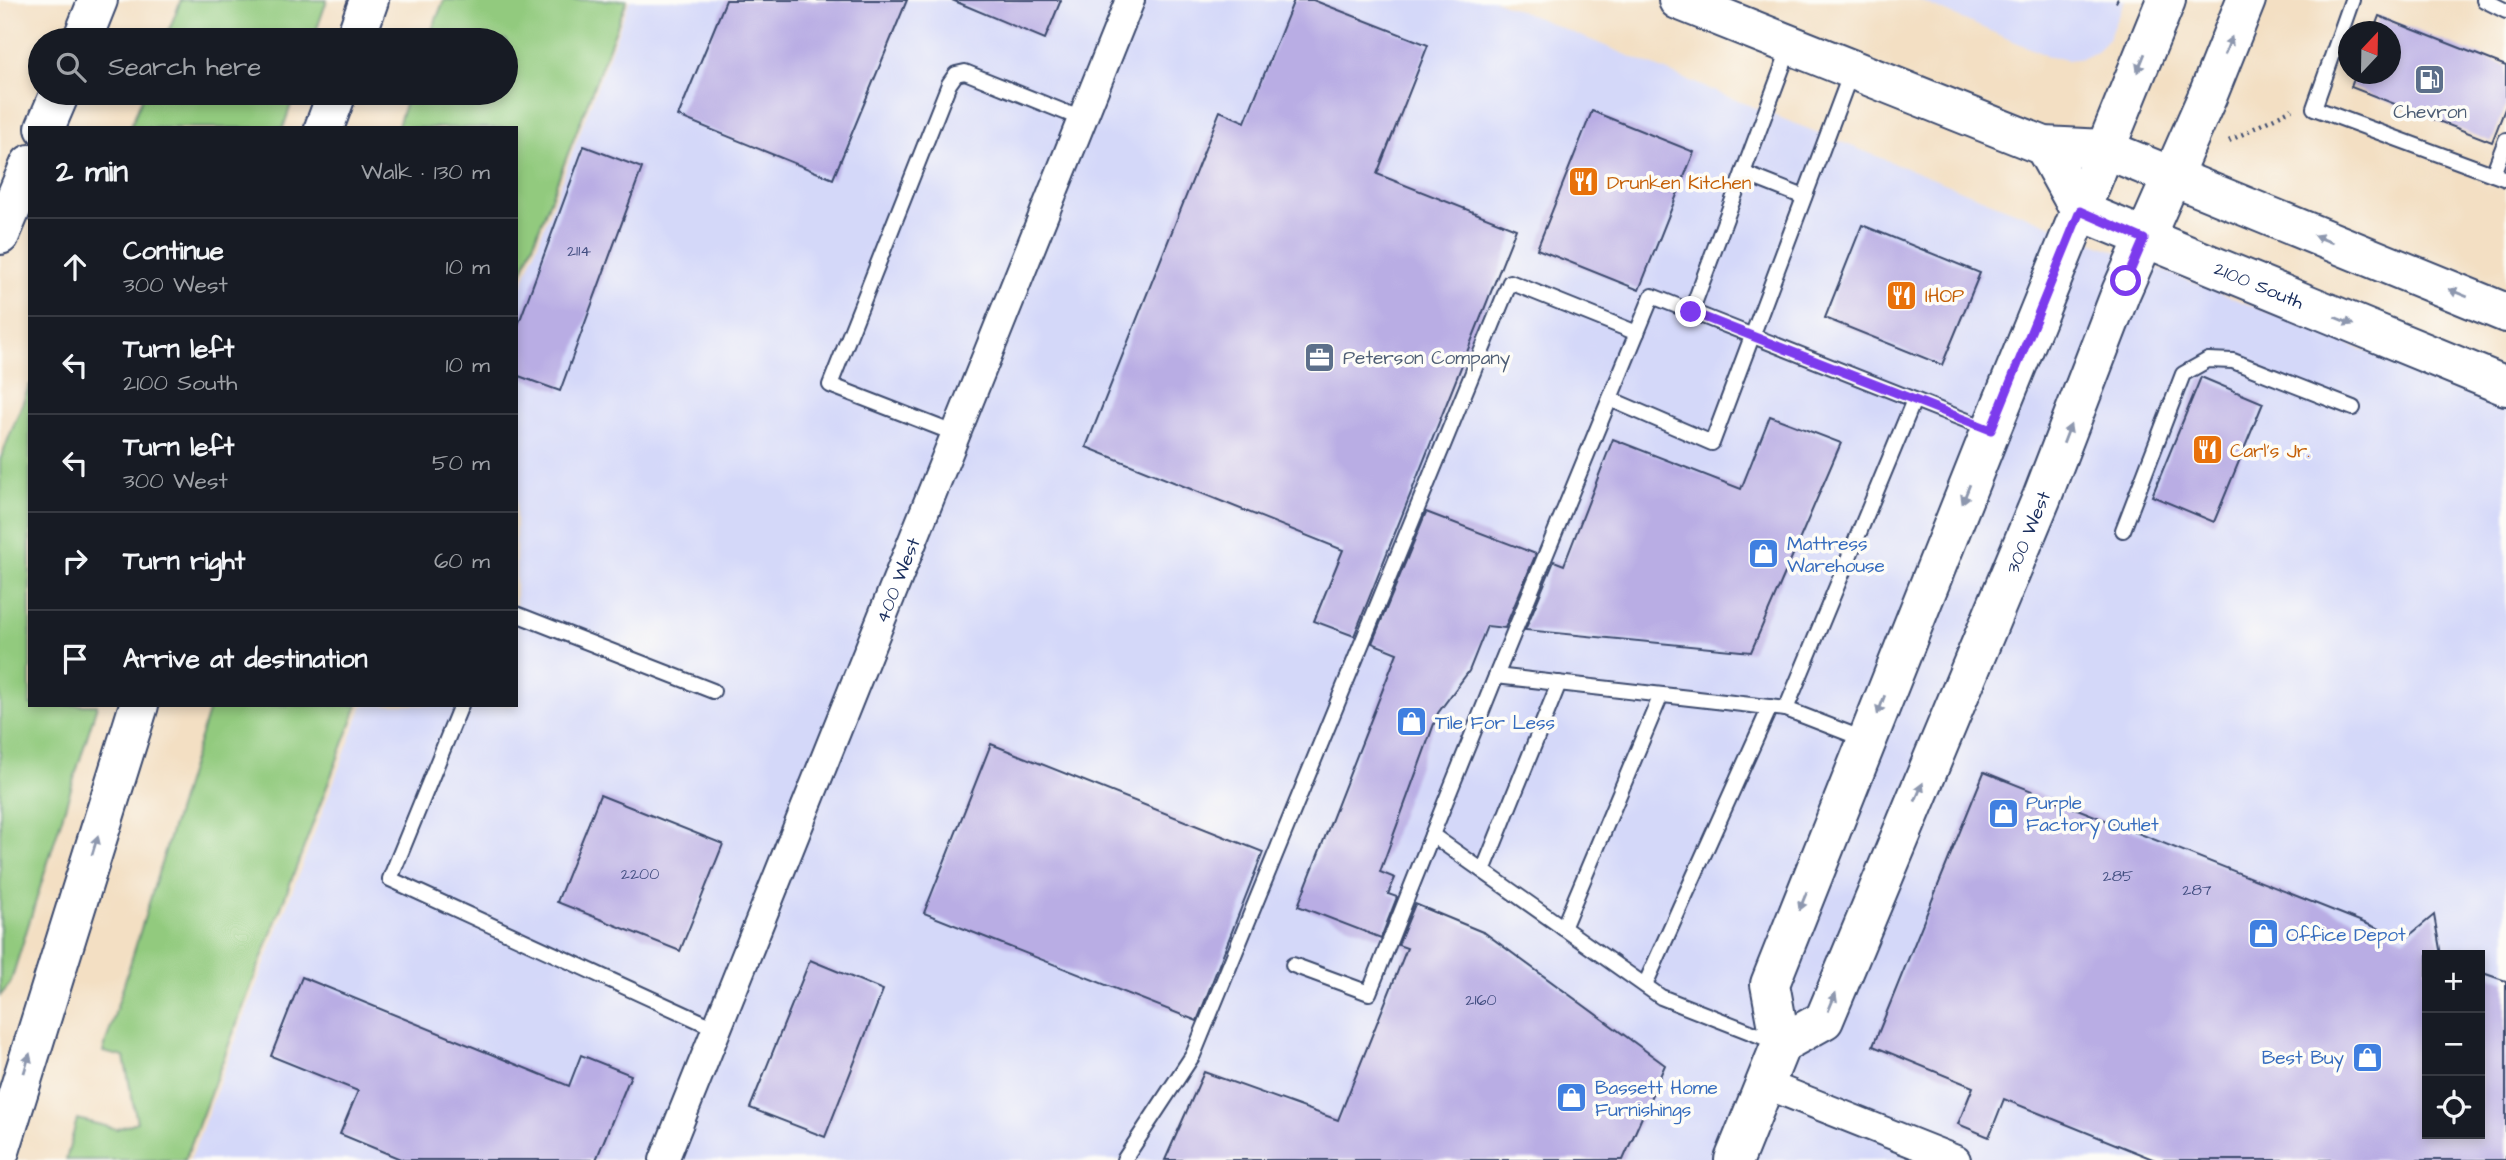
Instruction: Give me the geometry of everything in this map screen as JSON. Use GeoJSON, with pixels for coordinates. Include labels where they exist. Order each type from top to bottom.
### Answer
{"type":"FeatureCollection","features":[{"type":"Feature","properties":{"kind":"main road"},"geometry":{"type":"LineString","coordinates":[[87,28],[98,0]]}},
{"type":"Feature","properties":{"kind":"main road"},"geometry":{"type":"LineString","coordinates":[[1678,0],[2044,146],[2105,149],[2506,313]]}},
{"type":"Feature","properties":{"kind":"main road"},"geometry":{"type":"LineString","coordinates":[[1734,1160],[1781,1044],[1770,984],[2166,0]]}},
{"type":"Feature","properties":{"kind":"main road","name":"300 West"},"geometry":{"type":"LineString","coordinates":[[1781,1044],[1824,1020],[2042,497],[2121,292],[2246,0]]}},
{"type":"Feature","properties":{"kind":"main road"},"geometry":{"type":"LineString","coordinates":[[46,126],[55,105]]}},
{"type":"Feature","properties":{"kind":"main road"},"geometry":{"type":"LineString","coordinates":[[325,126],[333,105]]}},
{"type":"Feature","properties":{"kind":"main road"},"geometry":{"type":"LineString","coordinates":[[2044,146],[2080,211]]}},
{"type":"Feature","properties":{"kind":"main road"},"geometry":{"type":"LineString","coordinates":[[0,235],[28,169]]}},
{"type":"Feature","properties":{"kind":"main road","name":"2100 South"},"geometry":{"type":"LineString","coordinates":[[2080,211],[2506,386]]}},
{"type":"Feature","properties":{"kind":"main road"},"geometry":{"type":"LineString","coordinates":[[0,1151],[138,707]]}},
{"type":"Feature","properties":{"kind":"street","name":"400 West"},"geometry":{"type":"LineString","coordinates":[[664,1160],[1130,0]]}},
{"type":"Feature","properties":{"kind":"street"},"geometry":{"type":"LineString","coordinates":[[1765,1084],[1956,1160]]}},
{"type":"Feature","properties":{"kind":"lane"},"geometry":{"type":"LineString","coordinates":[[2352,0],[2314,108],[2500,177],[2506,140]]}},
{"type":"Feature","properties":{"kind":"lane"},"geometry":{"type":"LineString","coordinates":[[2484,0],[2506,11]]}},
{"type":"Feature","properties":{"kind":"lane"},"geometry":{"type":"LineString","coordinates":[[1691,312],[1791,45]]}},
{"type":"Feature","properties":{"kind":"lane"},"geometry":{"type":"LineString","coordinates":[[1610,399],[1712,443],[1853,69]]}},
{"type":"Feature","properties":{"kind":"lane"},"geometry":{"type":"LineString","coordinates":[[956,434],[830,385],[944,96],[956,74],[965,72],[1082,119]]}},
{"type":"Feature","properties":{"kind":"lane"},"geometry":{"type":"LineString","coordinates":[[1743,173],[1804,197]]}},
{"type":"Feature","properties":{"kind":"lane"},"geometry":{"type":"LineString","coordinates":[[1124,1160],[1194,1055],[1510,282],[1637,333]]}},
{"type":"Feature","properties":{"kind":"lane"},"geometry":{"type":"LineString","coordinates":[[1293,965],[1369,993],[1652,296],[1991,430]]}},
{"type":"Feature","properties":{"kind":"lane"},"geometry":{"type":"LineString","coordinates":[[2123,530],[2183,374],[2208,360],[2233,361],[2353,408]]}},
{"type":"Feature","properties":{"kind":"lane"},"geometry":{"type":"LineString","coordinates":[[1786,709],[1914,400]]}},
{"type":"Feature","properties":{"kind":"lane"},"geometry":{"type":"LineString","coordinates":[[518,615],[713,691]]}},
{"type":"Feature","properties":{"kind":"lane"},"geometry":{"type":"LineString","coordinates":[[1496,676],[1786,709],[1867,741]]}},
{"type":"Feature","properties":{"kind":"lane"},"geometry":{"type":"LineString","coordinates":[[1483,871],[1559,683]]}},
{"type":"Feature","properties":{"kind":"lane"},"geometry":{"type":"LineString","coordinates":[[1563,928],[1661,695]]}},
{"type":"Feature","properties":{"kind":"lane"},"geometry":{"type":"LineString","coordinates":[[460,707],[390,879],[717,1029]]}},
{"type":"Feature","properties":{"kind":"lane"},"geometry":{"type":"LineString","coordinates":[[1644,985],[1770,707]]}},
{"type":"Feature","properties":{"kind":"lane"},"geometry":{"type":"LineString","coordinates":[[1432,835],[1661,997],[1781,1044]]}},
{"type":"Feature","properties":{"kind":"path"},"geometry":{"type":"LineString","coordinates":[[2229,141],[2297,106],[2314,108]]}},
{"type":"Feature","properties":{"kind":"shaded area"},"geometry":{"type":"Polygon","coordinates":[[[630,0],[1494,0],[1726,96],[2506,407],[2506,1160],[190,1160],[362,707],[518,707],[518,296],[630,0]]]}},
{"type":"Feature","properties":{"kind":"shaded area"},"geometry":{"type":"Polygon","coordinates":[[[1918,0],[2125,0],[2108,39],[2096,52],[2084,58],[2067,60],[2048,56],[1918,0]]]}},
{"type":"Feature","properties":{"kind":"green space"},"geometry":{"type":"Polygon","coordinates":[[[181,0],[327,0],[317,28],[170,28],[181,0]]]}},
{"type":"Feature","properties":{"kind":"green space"},"geometry":{"type":"Polygon","coordinates":[[[444,0],[627,0],[518,284],[518,126],[398,126],[405,105],[518,105],[518,28],[433,28],[444,0]]]}},
{"type":"Feature","properties":{"kind":"green space"},"geometry":{"type":"Polygon","coordinates":[[[139,105],[291,105],[284,126],[131,126],[139,105]]]}},
{"type":"Feature","properties":{"kind":"green space"},"geometry":{"type":"Polygon","coordinates":[[[28,389],[28,707],[96,707],[10,984],[0,996],[0,460],[28,389]]]}},
{"type":"Feature","properties":{"kind":"green space"},"geometry":{"type":"Polygon","coordinates":[[[209,707],[357,707],[185,1160],[66,1160],[77,1119],[117,1129],[137,1122],[124,1057],[103,1052],[209,707]]]}},
{"type":"Feature","properties":{"kind":"building"},"geometry":{"type":"Polygon","coordinates":[[[726,0],[907,0],[833,179],[678,116],[726,0]]]}},
{"type":"Feature","properties":{"kind":"building"},"geometry":{"type":"Polygon","coordinates":[[[952,0],[1061,0],[1045,39],[952,0]]]}},
{"type":"Feature","properties":{"kind":"building"},"geometry":{"type":"Polygon","coordinates":[[[1294,0],[1313,0],[1428,45],[1377,174],[1516,229],[1354,636],[1314,621],[1343,550],[1086,447],[1220,111],[1245,122],[1294,0]]]}},
{"type":"Feature","properties":{"kind":"building","name":"Chevron"},"geometry":{"type":"Polygon","coordinates":[[[2379,16],[2392,21],[2377,21],[2379,16]]]}},
{"type":"Feature","properties":{"kind":"building","name":"Chevron"},"geometry":{"type":"Polygon","coordinates":[[[2401,25],[2506,66],[2506,106],[2492,142],[2351,87],[2352,84],[2401,84],[2401,25]]]}},
{"type":"Feature","properties":{"kind":"building"},"geometry":{"type":"Polygon","coordinates":[[[1592,111],[1694,152],[1639,290],[1537,249],[1592,111]]]}},
{"type":"Feature","properties":{"kind":"building"},"geometry":{"type":"Polygon","coordinates":[[[584,146],[642,168],[560,391],[518,376],[518,326],[584,146]]]}},
{"type":"Feature","properties":{"kind":"building","name":"IHOP"},"geometry":{"type":"Polygon","coordinates":[[[1862,225],[1980,273],[1942,365],[1825,318],[1862,225]]]}},
{"type":"Feature","properties":{"kind":"building","name":"Carl's Jr."},"geometry":{"type":"Polygon","coordinates":[[[2201,377],[2263,403],[2214,522],[2152,496],[2201,377]]]}},
{"type":"Feature","properties":{"kind":"building"},"geometry":{"type":"Polygon","coordinates":[[[1770,416],[1841,443],[1751,652],[1525,630],[1554,561],[1564,565],[1613,439],[1741,489],[1770,416]]]}},
{"type":"Feature","properties":{"kind":"building"},"geometry":{"type":"Polygon","coordinates":[[[1426,512],[1536,554],[1505,628],[1487,626],[1469,671],[1438,713],[1380,872],[1395,878],[1388,894],[1397,897],[1381,938],[1298,906],[1397,653],[1372,643],[1426,512]]]}},
{"type":"Feature","properties":{"kind":"building"},"geometry":{"type":"Polygon","coordinates":[[[991,744],[1263,852],[1197,1021],[924,913],[991,744]]]}},
{"type":"Feature","properties":{"kind":"building"},"geometry":{"type":"Polygon","coordinates":[[[1984,772],[2405,939],[2434,915],[2440,950],[2422,950],[2422,1139],[2485,1139],[2485,974],[2506,981],[2506,1160],[2155,1160],[2004,1099],[1989,1137],[1958,1124],[1973,1087],[1873,1046],[1984,772]]]}},
{"type":"Feature","properties":{"kind":"building"},"geometry":{"type":"Polygon","coordinates":[[[600,795],[723,844],[680,951],[557,902],[600,795]]]}},
{"type":"Feature","properties":{"kind":"building"},"geometry":{"type":"Polygon","coordinates":[[[1415,904],[1485,933],[1665,1065],[1623,1160],[1165,1160],[1204,1072],[1338,1120],[1407,948],[1398,945],[1415,904]]]}},
{"type":"Feature","properties":{"kind":"building"},"geometry":{"type":"Polygon","coordinates":[[[810,960],[883,990],[825,1137],[750,1108],[810,960]]]}},
{"type":"Feature","properties":{"kind":"building"},"geometry":{"type":"Polygon","coordinates":[[[302,977],[569,1086],[581,1055],[631,1075],[596,1160],[403,1160],[340,1134],[358,1091],[271,1056],[302,977]]]}},
{"type":"Feature","properties":{"kind":"place","name":"Chevron"},"geometry":{"type":"Point","coordinates":[2430,80]}},
{"type":"Feature","properties":{"kind":"place","name":"Drunken Kitchen"},"geometry":{"type":"Point","coordinates":[1584,182]}},
{"type":"Feature","properties":{"kind":"place","name":"IHOP"},"geometry":{"type":"Point","coordinates":[1902,295]}},
{"type":"Feature","properties":{"kind":"place","name":"Peterson Company"},"geometry":{"type":"Point","coordinates":[1320,357]}},
{"type":"Feature","properties":{"kind":"place","name":"Carl's Jr."},"geometry":{"type":"Point","coordinates":[2207,450]}},
{"type":"Feature","properties":{"kind":"place","name":"Mattress Warehouse"},"geometry":{"type":"Point","coordinates":[1764,554]}},
{"type":"Feature","properties":{"kind":"place","name":"Tile For Less"},"geometry":{"type":"Point","coordinates":[1412,722]}},
{"type":"Feature","properties":{"kind":"place","name":"Purple Factory Outlet"},"geometry":{"type":"Point","coordinates":[2003,813]}},
{"type":"Feature","properties":{"kind":"place","name":"Office Depot"},"geometry":{"type":"Point","coordinates":[2263,934]}},
{"type":"Feature","properties":{"kind":"place","name":"Best Buy"},"geometry":{"type":"Point","coordinates":[2367,1057]}},
{"type":"Feature","properties":{"kind":"place","name":"Bassett Home Furnishings"},"geometry":{"type":"Point","coordinates":[1572,1098]}},
{"type":"Feature","properties":{"kind":"route"},"geometry":{"type":"LineString","coordinates":[[1691,312],[1991,430],[2080,211],[2144,239],[2126,281]]}}]}
